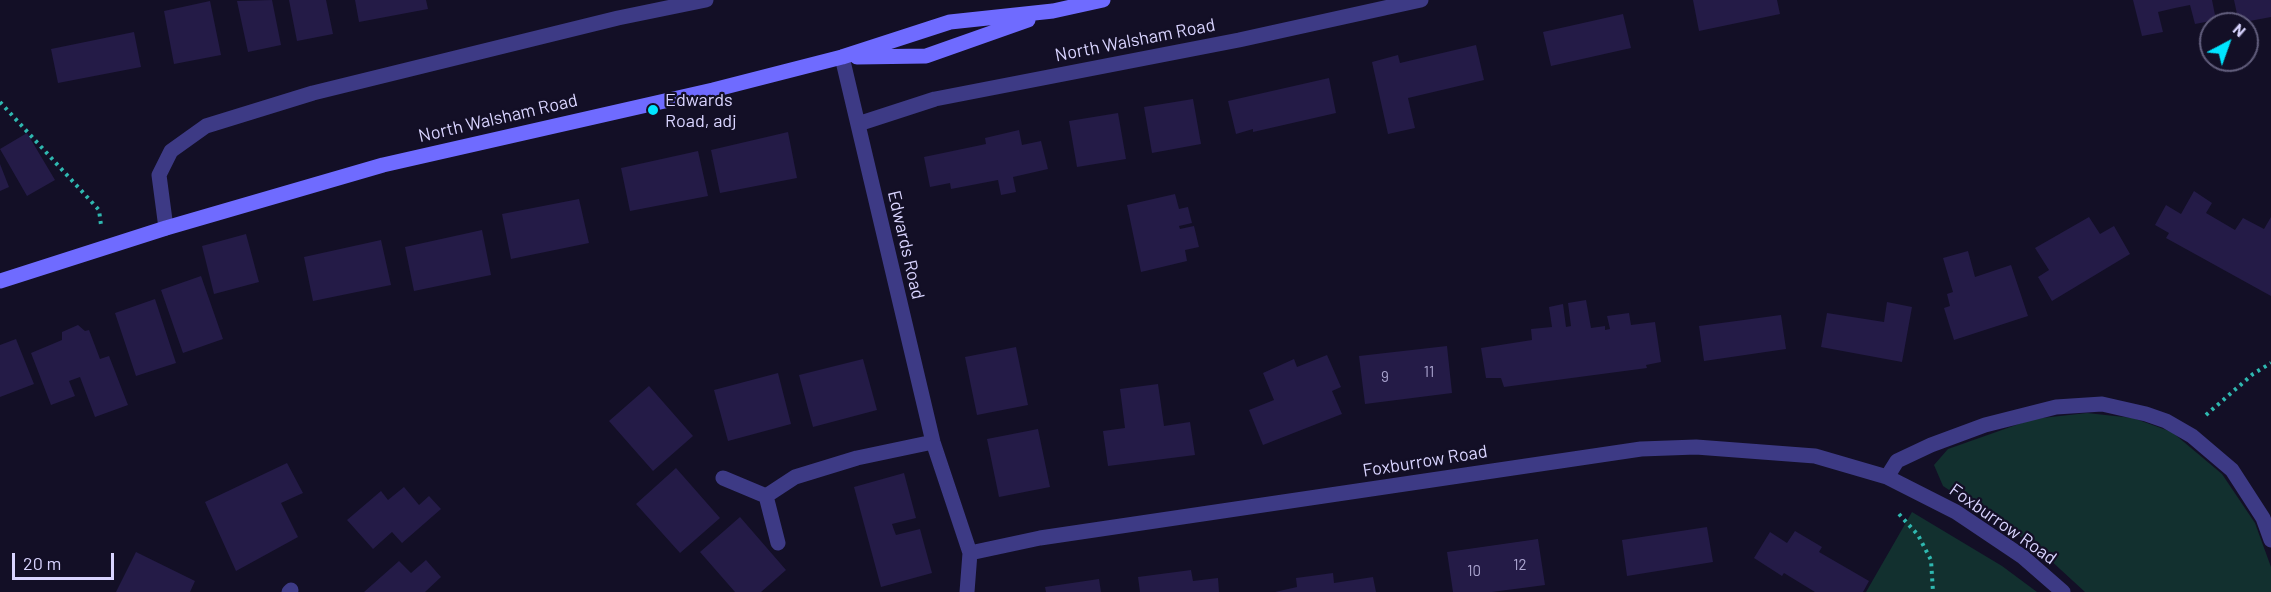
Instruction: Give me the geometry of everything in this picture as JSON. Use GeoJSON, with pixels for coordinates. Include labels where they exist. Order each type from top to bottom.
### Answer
{"type":"FeatureCollection","features":[{"type":"Feature","properties":{"kind":"main road","name":"North Walsham Road"},"geometry":{"type":"LineString","coordinates":[[0,281],[166,228],[382,165],[713,90],[842,57],[950,22],[1052,5],[1103,0]]}},
{"type":"Feature","properties":{"kind":"main road","name":"North Walsham Road"},"geometry":{"type":"LineString","coordinates":[[842,57],[926,56],[1052,5]]}},
{"type":"Feature","properties":{"kind":"street"},"geometry":{"type":"LineString","coordinates":[[166,228],[159,175],[171,151],[206,126],[312,93],[618,18],[706,0]]}},
{"type":"Feature","properties":{"kind":"street","name":"North Walsham Road"},"geometry":{"type":"LineString","coordinates":[[858,124],[934,99],[1239,40],[1421,0]]}},
{"type":"Feature","properties":{"kind":"street","name":"Edwards Road"},"geometry":{"type":"LineString","coordinates":[[842,57],[933,442],[970,554],[967,592]]}},
{"type":"Feature","properties":{"kind":"street"},"geometry":{"type":"LineString","coordinates":[[1887,477],[1897,461],[1984,425],[2056,407],[2102,404],[2166,421],[2192,436],[2232,470],[2263,518],[2271,540]]}},
{"type":"Feature","properties":{"kind":"street"},"geometry":{"type":"LineString","coordinates":[[766,496],[795,477],[856,458],[933,442]]}},
{"type":"Feature","properties":{"kind":"street","name":"Foxburrow Road"},"geometry":{"type":"LineString","coordinates":[[970,554],[1040,538],[1641,449],[1696,447],[1815,456],[1887,477],[1956,512],[2023,557],[2063,592]]}},
{"type":"Feature","properties":{"kind":"street"},"geometry":{"type":"LineString","coordinates":[[723,478],[766,496]]}},
{"type":"Feature","properties":{"kind":"street"},"geometry":{"type":"LineString","coordinates":[[766,496],[778,543]]}},
{"type":"Feature","properties":{"kind":"path"},"geometry":{"type":"LineString","coordinates":[[0,102],[99,210],[104,248]]}},
{"type":"Feature","properties":{"kind":"path"},"geometry":{"type":"LineString","coordinates":[[2192,436],[2209,412],[2253,374],[2271,363]]}},
{"type":"Feature","properties":{"kind":"path"},"geometry":{"type":"LineString","coordinates":[[1894,510],[1918,535],[1931,560],[1933,592]]}},
{"type":"Feature","properties":{"kind":"green space"},"geometry":{"type":"Polygon","coordinates":[[[2087,413],[2133,418],[2172,432],[2222,474],[2255,523],[2271,567],[2271,592],[2085,592],[2035,546],[1943,486],[1934,465],[1948,449],[2033,419],[2087,413]]]}},
{"type":"Feature","properties":{"kind":"green space"},"geometry":{"type":"Polygon","coordinates":[[[1912,512],[2002,566],[2037,592],[1866,592],[1912,512]]]}},
{"type":"Feature","properties":{"kind":"building"},"geometry":{"type":"Polygon","coordinates":[[[272,0],[281,45],[248,52],[237,1],[272,0]]]}},
{"type":"Feature","properties":{"kind":"building"},"geometry":{"type":"Polygon","coordinates":[[[289,0],[326,0],[333,34],[297,41],[289,0]]]}},
{"type":"Feature","properties":{"kind":"building"},"geometry":{"type":"Polygon","coordinates":[[[355,0],[426,0],[428,9],[359,22],[355,0]]]}},
{"type":"Feature","properties":{"kind":"building"},"geometry":{"type":"Polygon","coordinates":[[[1693,0],[1777,0],[1780,14],[1699,31],[1693,0]]]}},
{"type":"Feature","properties":{"kind":"building"},"geometry":{"type":"Polygon","coordinates":[[[2133,0],[2212,0],[2214,12],[2199,12],[2199,23],[2195,24],[2190,5],[2175,8],[2158,12],[2163,32],[2142,36],[2133,0]]]}},
{"type":"Feature","properties":{"kind":"building"},"geometry":{"type":"Polygon","coordinates":[[[2234,0],[2271,0],[2271,17],[2259,19],[2259,12],[2237,12],[2234,0]]]}},
{"type":"Feature","properties":{"kind":"building"},"geometry":{"type":"Polygon","coordinates":[[[210,1],[221,55],[174,64],[164,11],[210,1]]]}},
{"type":"Feature","properties":{"kind":"building"},"geometry":{"type":"Polygon","coordinates":[[[1623,14],[1631,48],[1551,66],[1543,32],[1623,14]]]}},
{"type":"Feature","properties":{"kind":"building"},"geometry":{"type":"Polygon","coordinates":[[[134,32],[141,67],[58,83],[51,49],[134,32]]]}},
{"type":"Feature","properties":{"kind":"building"},"geometry":{"type":"Polygon","coordinates":[[[1476,45],[1484,80],[1408,98],[1415,128],[1388,134],[1372,62],[1398,55],[1400,63],[1476,45]]]}},
{"type":"Feature","properties":{"kind":"building"},"geometry":{"type":"Polygon","coordinates":[[[1329,78],[1336,113],[1236,134],[1228,101],[1329,78]]]}},
{"type":"Feature","properties":{"kind":"building"},"geometry":{"type":"Polygon","coordinates":[[[1193,99],[1201,144],[1152,153],[1144,107],[1193,99]]]}},
{"type":"Feature","properties":{"kind":"building"},"geometry":{"type":"Polygon","coordinates":[[[1118,113],[1126,159],[1077,167],[1069,121],[1118,113]]]}},
{"type":"Feature","properties":{"kind":"building"},"geometry":{"type":"Polygon","coordinates":[[[1019,130],[1022,145],[1041,141],[1048,169],[1013,177],[1016,192],[1001,195],[998,180],[951,189],[950,183],[930,187],[924,157],[986,144],[985,138],[1019,130]]]}},
{"type":"Feature","properties":{"kind":"building"},"geometry":{"type":"Polygon","coordinates":[[[788,132],[797,178],[720,193],[711,150],[788,132]]]}},
{"type":"Feature","properties":{"kind":"building"},"geometry":{"type":"Polygon","coordinates":[[[27,133],[55,180],[27,196],[0,149],[27,133]]]}},
{"type":"Feature","properties":{"kind":"building"},"geometry":{"type":"Polygon","coordinates":[[[698,151],[708,196],[630,211],[621,168],[698,151]]]}},
{"type":"Feature","properties":{"kind":"building"},"geometry":{"type":"Polygon","coordinates":[[[0,164],[9,187],[0,191],[0,164]]]}},
{"type":"Feature","properties":{"kind":"building"},"geometry":{"type":"Polygon","coordinates":[[[2194,191],[2212,203],[2206,213],[2235,230],[2243,218],[2264,229],[2271,217],[2271,296],[2166,238],[2169,233],[2155,225],[2166,205],[2181,214],[2194,191]]]}},
{"type":"Feature","properties":{"kind":"building"},"geometry":{"type":"Polygon","coordinates":[[[1175,194],[1179,209],[1188,207],[1192,223],[1179,226],[1180,229],[1194,226],[1199,247],[1185,250],[1187,261],[1141,272],[1127,205],[1175,194]]]}},
{"type":"Feature","properties":{"kind":"building"},"geometry":{"type":"Polygon","coordinates":[[[579,199],[589,243],[511,259],[502,214],[579,199]]]}},
{"type":"Feature","properties":{"kind":"building"},"geometry":{"type":"Polygon","coordinates":[[[2089,217],[2100,234],[2114,226],[2130,254],[2052,301],[2038,277],[2049,270],[2035,248],[2089,217]]]}},
{"type":"Feature","properties":{"kind":"building"},"geometry":{"type":"Polygon","coordinates":[[[482,230],[491,275],[414,291],[405,247],[482,230]]]}},
{"type":"Feature","properties":{"kind":"building"},"geometry":{"type":"Polygon","coordinates":[[[246,234],[259,282],[214,294],[202,246],[246,234]]]}},
{"type":"Feature","properties":{"kind":"building"},"geometry":{"type":"Polygon","coordinates":[[[381,240],[391,285],[313,301],[304,257],[381,240]]]}},
{"type":"Feature","properties":{"kind":"building"},"geometry":{"type":"Polygon","coordinates":[[[1968,251],[1975,277],[2011,265],[2028,316],[1954,340],[1944,308],[1950,306],[1947,294],[1953,292],[1943,258],[1968,251]]]}},
{"type":"Feature","properties":{"kind":"building"},"geometry":{"type":"Polygon","coordinates":[[[201,276],[223,339],[183,353],[161,290],[201,276]]]}},
{"type":"Feature","properties":{"kind":"building"},"geometry":{"type":"Polygon","coordinates":[[[155,299],[176,363],[136,376],[115,313],[155,299]]]}},
{"type":"Feature","properties":{"kind":"building"},"geometry":{"type":"Polygon","coordinates":[[[1586,300],[1591,328],[1605,326],[1605,330],[1610,329],[1607,316],[1629,313],[1631,325],[1655,322],[1661,362],[1646,365],[1647,368],[1504,387],[1501,378],[1486,378],[1481,348],[1532,340],[1531,329],[1552,327],[1549,307],[1563,304],[1566,327],[1571,326],[1568,303],[1586,300]]]}},
{"type":"Feature","properties":{"kind":"building"},"geometry":{"type":"Polygon","coordinates":[[[1887,302],[1912,307],[1902,362],[1821,347],[1827,313],[1884,322],[1887,302]]]}},
{"type":"Feature","properties":{"kind":"building"},"geometry":{"type":"Polygon","coordinates":[[[1781,315],[1786,349],[1704,361],[1699,326],[1781,315]]]}},
{"type":"Feature","properties":{"kind":"building"},"geometry":{"type":"Polygon","coordinates":[[[78,325],[85,331],[89,330],[100,359],[109,356],[128,405],[95,417],[80,377],[69,381],[75,396],[51,405],[31,353],[62,340],[62,332],[78,325]]]}},
{"type":"Feature","properties":{"kind":"building"},"geometry":{"type":"Polygon","coordinates":[[[16,339],[34,384],[0,397],[0,345],[16,339]]]}},
{"type":"Feature","properties":{"kind":"building"},"geometry":{"type":"Polygon","coordinates":[[[1447,346],[1452,393],[1365,404],[1359,356],[1447,346]]]}},
{"type":"Feature","properties":{"kind":"building"},"geometry":{"type":"Polygon","coordinates":[[[1016,347],[1028,405],[977,415],[965,357],[1016,347]]]}},
{"type":"Feature","properties":{"kind":"building"},"geometry":{"type":"Polygon","coordinates":[[[1327,355],[1341,387],[1332,391],[1342,414],[1263,445],[1249,410],[1274,400],[1263,373],[1294,359],[1297,367],[1327,355]]]}},
{"type":"Feature","properties":{"kind":"building"},"geometry":{"type":"Polygon","coordinates":[[[863,359],[877,410],[813,427],[799,375],[863,359]]]}},
{"type":"Feature","properties":{"kind":"building"},"geometry":{"type":"Polygon","coordinates":[[[778,373],[791,424],[728,441],[714,390],[778,373]]]}},
{"type":"Feature","properties":{"kind":"building"},"geometry":{"type":"Polygon","coordinates":[[[1158,384],[1164,426],[1190,422],[1195,455],[1108,466],[1103,431],[1125,428],[1120,389],[1158,384]]]}},
{"type":"Feature","properties":{"kind":"building"},"geometry":{"type":"Polygon","coordinates":[[[649,386],[693,436],[653,471],[609,421],[649,386]]]}},
{"type":"Feature","properties":{"kind":"building"},"geometry":{"type":"Polygon","coordinates":[[[1038,429],[1050,487],[999,497],[987,439],[1038,429]]]}},
{"type":"Feature","properties":{"kind":"building"},"geometry":{"type":"Polygon","coordinates":[[[287,463],[303,493],[281,503],[298,537],[236,571],[205,502],[287,463]]]}},
{"type":"Feature","properties":{"kind":"building"},"geometry":{"type":"Polygon","coordinates":[[[676,468],[720,518],[680,553],[636,504],[676,468]]]}},
{"type":"Feature","properties":{"kind":"building"},"geometry":{"type":"Polygon","coordinates":[[[904,473],[916,518],[892,524],[896,535],[920,529],[932,573],[881,587],[854,487],[904,473]]]}},
{"type":"Feature","properties":{"kind":"building"},"geometry":{"type":"Polygon","coordinates":[[[404,487],[419,505],[429,496],[441,509],[402,543],[392,532],[373,549],[347,520],[381,491],[388,500],[404,487]]]}},
{"type":"Feature","properties":{"kind":"building"},"geometry":{"type":"Polygon","coordinates":[[[740,517],[786,570],[761,592],[735,592],[700,552],[740,517]]]}},
{"type":"Feature","properties":{"kind":"building"},"geometry":{"type":"Polygon","coordinates":[[[1707,527],[1713,562],[1627,576],[1622,540],[1707,527]]]}},
{"type":"Feature","properties":{"kind":"building"},"geometry":{"type":"Polygon","coordinates":[[[1795,531],[1822,547],[1819,552],[1869,581],[1863,592],[1815,592],[1784,573],[1782,576],[1754,558],[1770,532],[1787,543],[1795,531]]]}},
{"type":"Feature","properties":{"kind":"building"},"geometry":{"type":"Polygon","coordinates":[[[1538,539],[1545,585],[1492,592],[1453,592],[1447,552],[1538,539]]]}},
{"type":"Feature","properties":{"kind":"building"},"geometry":{"type":"Polygon","coordinates":[[[136,552],[195,581],[190,592],[116,592],[136,552]]]}},
{"type":"Feature","properties":{"kind":"building"},"geometry":{"type":"Polygon","coordinates":[[[426,560],[441,577],[425,592],[364,592],[399,561],[411,573],[426,560]]]}},
{"type":"Feature","properties":{"kind":"building"},"geometry":{"type":"Polygon","coordinates":[[[1191,570],[1193,581],[1218,578],[1219,592],[1140,592],[1138,577],[1191,570]]]}},
{"type":"Feature","properties":{"kind":"building"},"geometry":{"type":"Polygon","coordinates":[[[1333,573],[1334,583],[1373,577],[1376,592],[1275,592],[1297,587],[1296,578],[1333,573]]]}},
{"type":"Feature","properties":{"kind":"building"},"geometry":{"type":"Polygon","coordinates":[[[1099,579],[1101,592],[1046,592],[1045,587],[1099,579]]]}},
{"type":"Feature","properties":{"kind":"place","name":"Edwards Road, adj"},"geometry":{"type":"Point","coordinates":[653,110]}}]}
